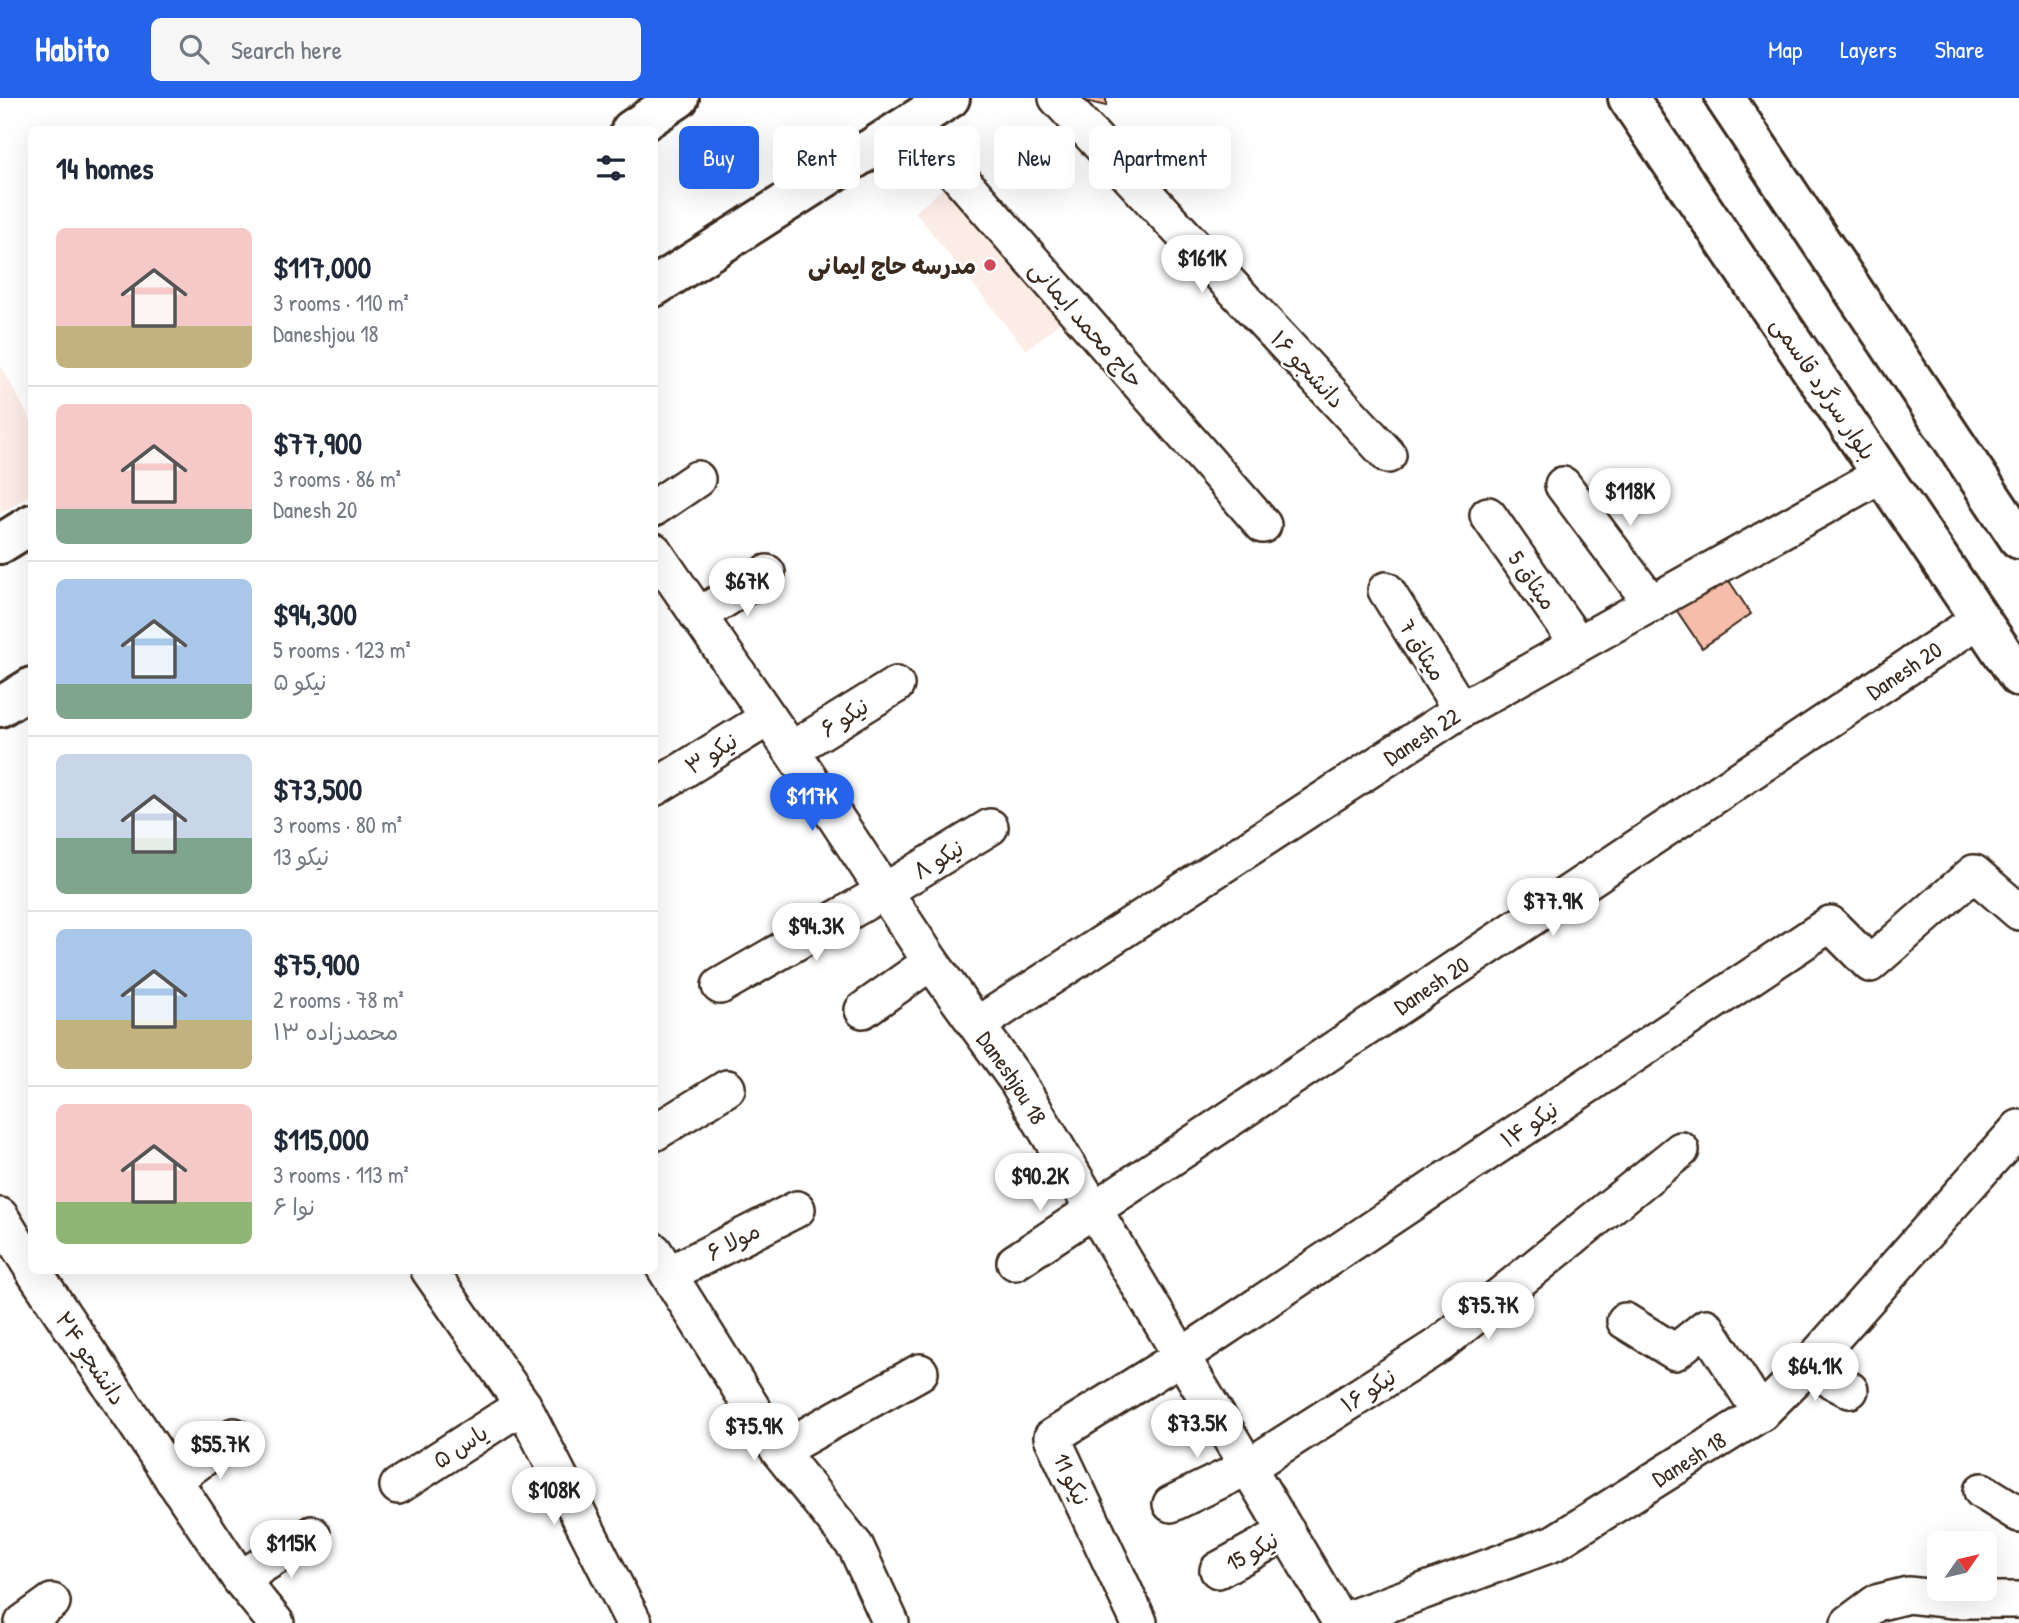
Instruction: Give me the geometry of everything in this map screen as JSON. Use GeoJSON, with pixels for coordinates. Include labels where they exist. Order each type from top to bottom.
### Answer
{"type":"FeatureCollection","features":[{"type":"Feature","properties":{"kind":"main road"},"geometry":{"type":"LineString","coordinates":[[637,126],[679,98]]}},
{"type":"Feature","properties":{"kind":"main road"},"geometry":{"type":"LineString","coordinates":[[658,284],[950,98]]}},
{"type":"Feature","properties":{"kind":"main road","name":"بلوار سرگرد قاسمی"},"geometry":{"type":"LineString","coordinates":[[1628,98],[2019,677]]}},
{"type":"Feature","properties":{"kind":"main road"},"geometry":{"type":"LineString","coordinates":[[1725,98],[2019,539]]}},
{"type":"Feature","properties":{"kind":"main road"},"geometry":{"type":"LineString","coordinates":[[0,544],[28,526]]}},
{"type":"Feature","properties":{"kind":"main road"},"geometry":{"type":"LineString","coordinates":[[0,707],[28,690]]}},
{"type":"Feature","properties":{"kind":"street","name":"دانشجو ۱۶"},"geometry":{"type":"LineString","coordinates":[[1057,98],[1388,455]]}},
{"type":"Feature","properties":{"kind":"street","name":"حاج محمد ایمانی"},"geometry":{"type":"LineString","coordinates":[[912,122],[1263,525]]}},
{"type":"Feature","properties":{"kind":"street","name":"Danesh 22"},"geometry":{"type":"LineString","coordinates":[[976,1025],[1461,710],[1882,474]]}},
{"type":"Feature","properties":{"kind":"street"},"geometry":{"type":"LineString","coordinates":[[658,505],[697,479]]}},
{"type":"Feature","properties":{"kind":"street"},"geometry":{"type":"LineString","coordinates":[[1563,485],[1652,604]]}},
{"type":"Feature","properties":{"kind":"street","name":"میثاق 5"},"geometry":{"type":"LineString","coordinates":[[1488,515],[1578,644]]}},
{"type":"Feature","properties":{"kind":"street","name":"Daneshjou 18"},"geometry":{"type":"LineString","coordinates":[[658,565],[664,587],[698,616],[791,750],[931,962],[1017,1081],[1341,1622]]}},
{"type":"Feature","properties":{"kind":"street"},"geometry":{"type":"LineString","coordinates":[[698,616],[767,573]]}},
{"type":"Feature","properties":{"kind":"street","name":"میثاق 7"},"geometry":{"type":"LineString","coordinates":[[1386,590],[1461,710]]}},
{"type":"Feature","properties":{"kind":"street","name":"Danesh 20"},"geometry":{"type":"LineString","coordinates":[[1015,1262],[1980,619]]}},
{"type":"Feature","properties":{"kind":"street","name":"نیکو ۶"},"geometry":{"type":"LineString","coordinates":[[791,750],[896,685]]}},
{"type":"Feature","properties":{"kind":"street","name":"نیکو ۳"},"geometry":{"type":"LineString","coordinates":[[658,786],[768,718]]}},
{"type":"Feature","properties":{"kind":"street","name":"نیکو ۸"},"geometry":{"type":"LineString","coordinates":[[720,986],[990,827]]}},
{"type":"Feature","properties":{"kind":"street","name":"نیکو ۱۴"},"geometry":{"type":"LineString","coordinates":[[1182,1356],[1830,924],[1870,964],[1974,873],[2019,912]]}},
{"type":"Feature","properties":{"kind":"street"},"geometry":{"type":"LineString","coordinates":[[863,1010],[931,962]]}},
{"type":"Feature","properties":{"kind":"street"},"geometry":{"type":"LineString","coordinates":[[658,1131],[727,1088]]}},
{"type":"Feature","properties":{"kind":"street","name":"Danesh 18"},"geometry":{"type":"LineString","coordinates":[[1341,1622],[1554,1543],[1761,1413],[1807,1367],[2019,1128]]}},
{"type":"Feature","properties":{"kind":"street","name":"نیکو ۱۶"},"geometry":{"type":"LineString","coordinates":[[1171,1504],[1248,1467],[1439,1345],[1681,1150]]}},
{"type":"Feature","properties":{"kind":"street","name":"مولا ۶"},"geometry":{"type":"LineString","coordinates":[[662,1263],[797,1209]]}},
{"type":"Feature","properties":{"kind":"street","name":"دانشجو ۲۴"},"geometry":{"type":"LineString","coordinates":[[0,1216],[28,1254]]}},
{"type":"Feature","properties":{"kind":"street"},"geometry":{"type":"LineString","coordinates":[[662,1263],[779,1451],[856,1547],[891,1623]]}},
{"type":"Feature","properties":{"kind":"street","name":"دانشجو ۲۴"},"geometry":{"type":"LineString","coordinates":[[43,1274],[173,1480],[240,1580],[276,1623]]}},
{"type":"Feature","properties":{"kind":"street"},"geometry":{"type":"LineString","coordinates":[[432,1274],[523,1405],[634,1623]]}},
{"type":"Feature","properties":{"kind":"street"},"geometry":{"type":"LineString","coordinates":[[1625,1321],[1675,1352],[1706,1327],[1761,1413]]}},
{"type":"Feature","properties":{"kind":"street","name":"نیکو 11"},"geometry":{"type":"LineString","coordinates":[[1139,1622],[1052,1437],[1182,1356]]}},
{"type":"Feature","properties":{"kind":"street"},"geometry":{"type":"LineString","coordinates":[[1807,1367],[1850,1390]]}},
{"type":"Feature","properties":{"kind":"street"},"geometry":{"type":"LineString","coordinates":[[779,1451],[920,1372]]}},
{"type":"Feature","properties":{"kind":"street","name":"یاس ۵"},"geometry":{"type":"LineString","coordinates":[[398,1486],[523,1405]]}},
{"type":"Feature","properties":{"kind":"street"},"geometry":{"type":"LineString","coordinates":[[173,1480],[234,1436]]}},
{"type":"Feature","properties":{"kind":"street"},"geometry":{"type":"LineString","coordinates":[[1983,1490],[2019,1514]]}},
{"type":"Feature","properties":{"kind":"street","name":"نیکو 15"},"geometry":{"type":"LineString","coordinates":[[1218,1570],[1287,1532]]}},
{"type":"Feature","properties":{"kind":"street"},"geometry":{"type":"LineString","coordinates":[[240,1580],[312,1534]]}},
{"type":"Feature","properties":{"kind":"street"},"geometry":{"type":"LineString","coordinates":[[1849,1623],[1876,1603],[1908,1595],[1945,1611],[2019,1600]]}},
{"type":"Feature","properties":{"kind":"street"},"geometry":{"type":"LineString","coordinates":[[23,1623],[52,1602]]}},
{"type":"Feature","properties":{"kind":"shaded area","name":"مدرسه حاج ایمانی"},"geometry":{"type":"Polygon","coordinates":[[[943,189],[963,189],[1066,318],[1026,350],[915,212],[943,189]]]}},
{"type":"Feature","properties":{"kind":"shaded area"},"geometry":{"type":"Polygon","coordinates":[[[0,364],[28,416],[28,496],[0,514],[0,364]]]}},
{"type":"Feature","properties":{"kind":"building"},"geometry":{"type":"Polygon","coordinates":[[[1073,98],[1106,98],[1106,106],[1073,98]]]}},
{"type":"Feature","properties":{"kind":"building"},"geometry":{"type":"Polygon","coordinates":[[[1724,573],[1751,614],[1702,648],[1671,602],[1724,573]]]}},
{"type":"Feature","properties":{"kind":"place","name":"مدرسه حاج ایمانی"},"geometry":{"type":"Point","coordinates":[990,265]}}]}
